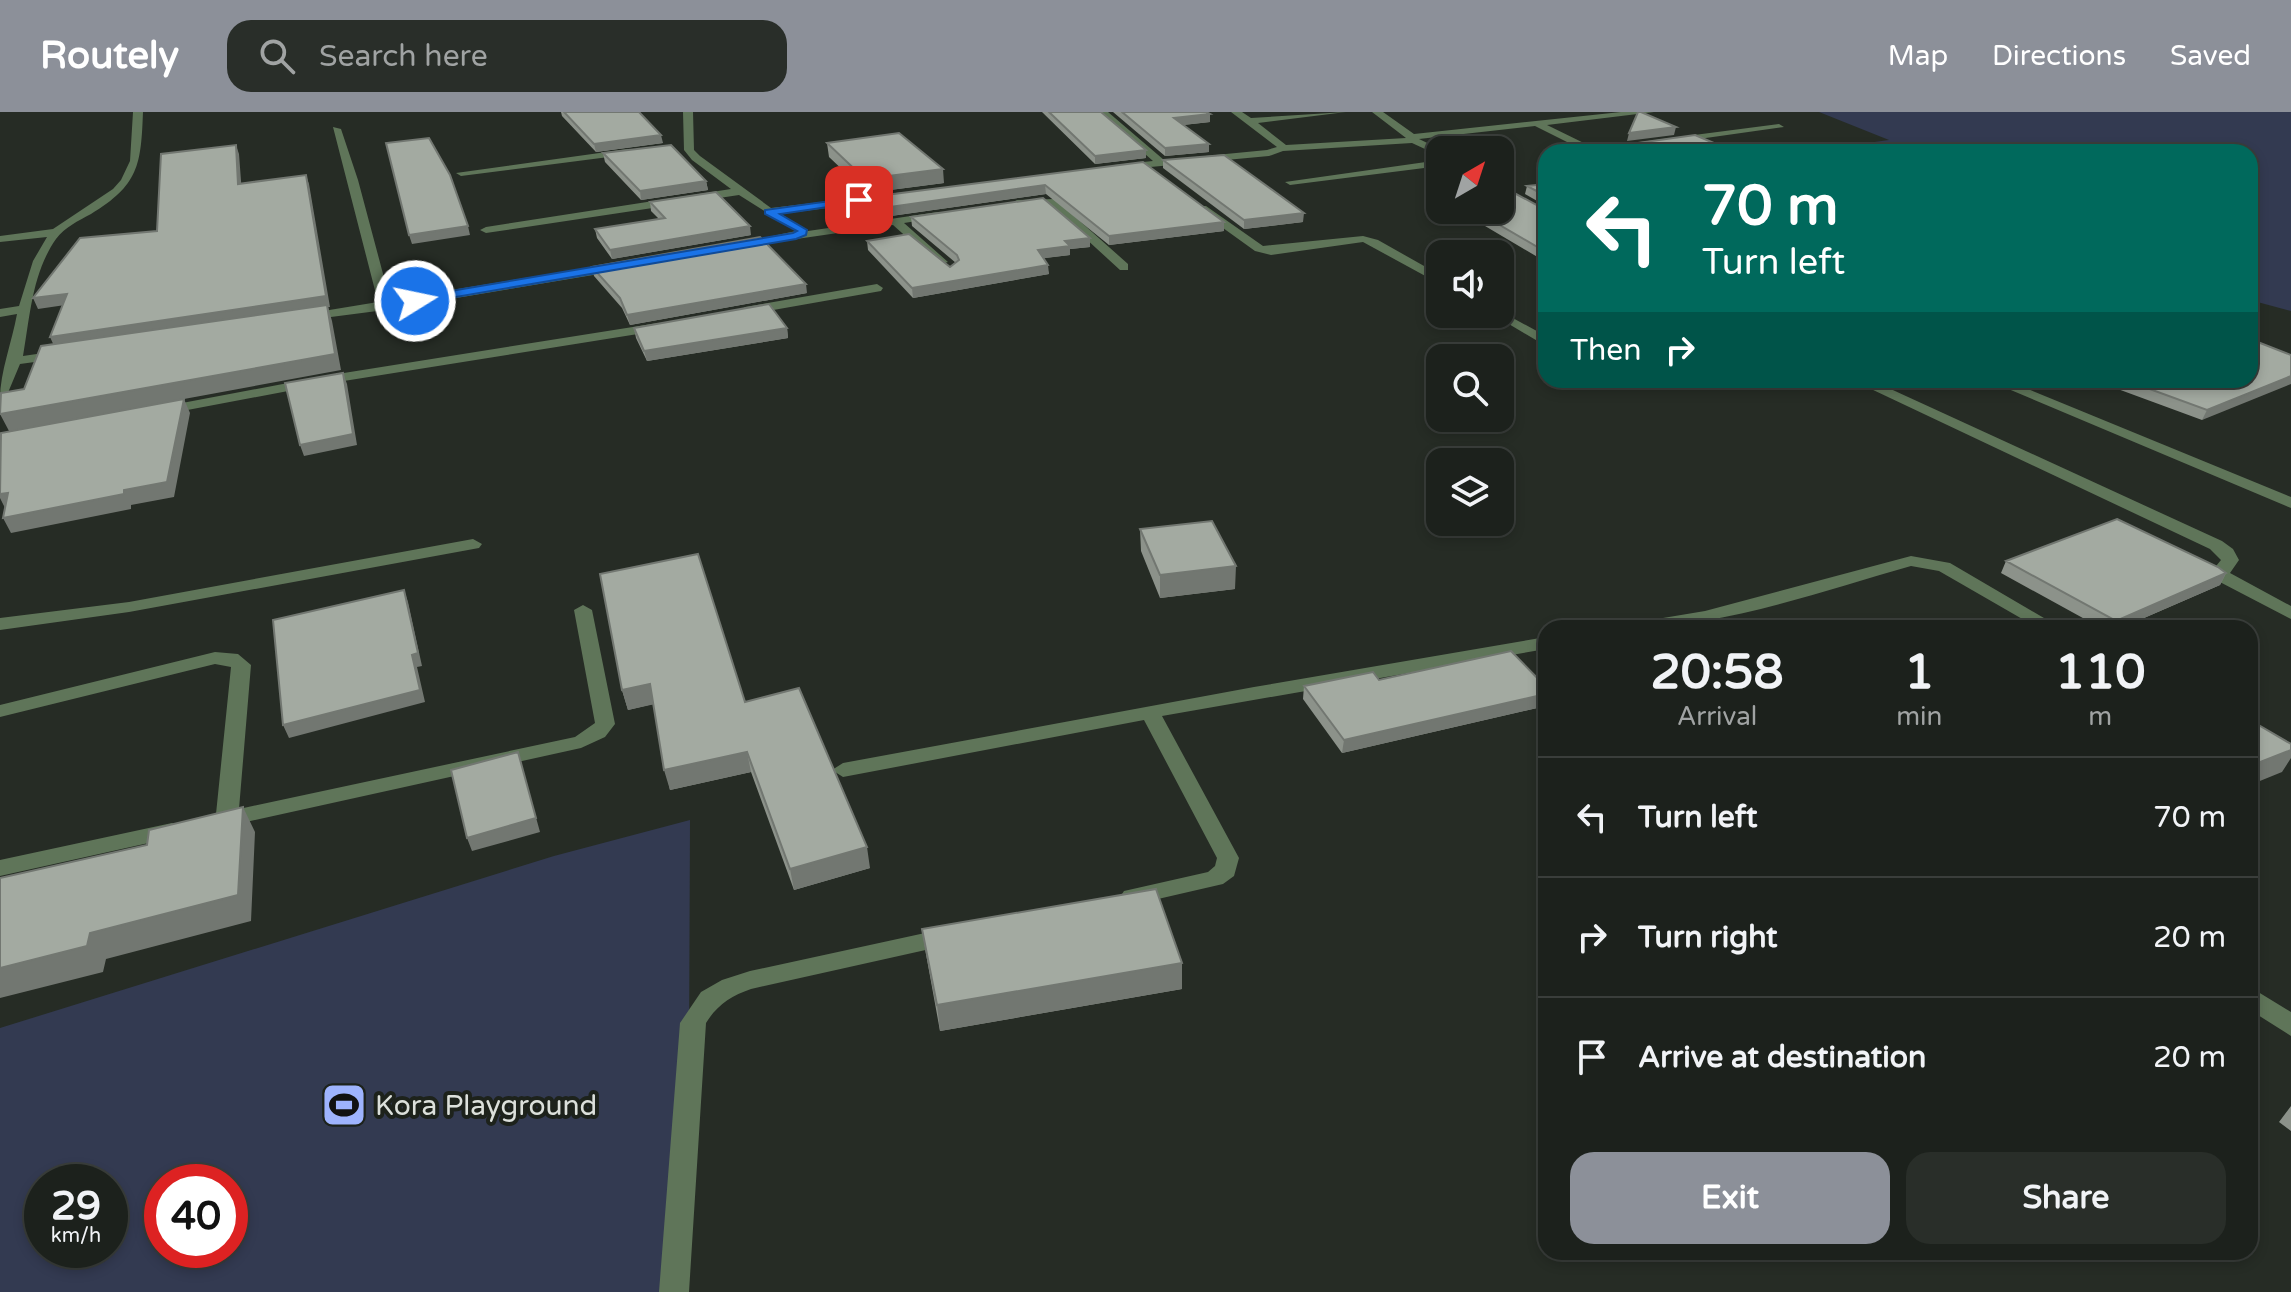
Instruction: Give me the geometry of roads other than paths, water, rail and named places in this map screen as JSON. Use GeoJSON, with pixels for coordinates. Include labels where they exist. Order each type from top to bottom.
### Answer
{"type":"FeatureCollection","features":[{"type":"Feature","properties":{"kind":"street"},"geometry":{"type":"LineString","coordinates":[[0,239],[56,232],[114,196],[131,178],[136,160],[138,112]]}},
{"type":"Feature","properties":{"kind":"street"},"geometry":{"type":"LineString","coordinates":[[688,112],[689,145],[696,158],[769,212],[802,230],[796,236]]}},
{"type":"Feature","properties":{"kind":"street"},"geometry":{"type":"LineString","coordinates":[[1102,112],[1160,168]]}},
{"type":"Feature","properties":{"kind":"street"},"geometry":{"type":"LineString","coordinates":[[1236,112],[1280,143],[1282,148]]}},
{"type":"Feature","properties":{"kind":"street"},"geometry":{"type":"LineString","coordinates":[[1249,121],[1341,112]]}},
{"type":"Feature","properties":{"kind":"street"},"geometry":{"type":"LineString","coordinates":[[1377,112],[1409,139],[1426,145]]}},
{"type":"Feature","properties":{"kind":"street"},"geometry":{"type":"LineString","coordinates":[[1099,170],[1146,164],[1160,168],[1269,153],[1282,148],[1409,139],[1649,112]]}},
{"type":"Feature","properties":{"kind":"street"},"geometry":{"type":"LineString","coordinates":[[1537,124],[1579,144]]}},
{"type":"Feature","properties":{"kind":"street"},"geometry":{"type":"LineString","coordinates":[[1648,144],[1779,127]]}},
{"type":"Feature","properties":{"kind":"street"},"geometry":{"type":"LineString","coordinates":[[336,129],[353,180],[385,306]]}},
{"type":"Feature","properties":{"kind":"street"},"geometry":{"type":"LineString","coordinates":[[674,146],[689,145]]}},
{"type":"Feature","properties":{"kind":"street"},"geometry":{"type":"LineString","coordinates":[[461,173],[643,150]]}},
{"type":"Feature","properties":{"kind":"street"},"geometry":{"type":"LineString","coordinates":[[1290,182],[1426,165]]}},
{"type":"Feature","properties":{"kind":"street"},"geometry":{"type":"LineString","coordinates":[[486,230],[741,191]]}},
{"type":"Feature","properties":{"kind":"street"},"geometry":{"type":"LineString","coordinates":[[769,212],[912,194]]}},
{"type":"Feature","properties":{"kind":"street"},"geometry":{"type":"LineString","coordinates":[[998,206],[1051,201],[1124,267]]}},
{"type":"Feature","properties":{"kind":"street"},"geometry":{"type":"LineString","coordinates":[[1196,203],[1259,249],[1284,252],[1363,239],[1374,242],[1426,272]]}},
{"type":"Feature","properties":{"kind":"street"},"geometry":{"type":"LineString","coordinates":[[723,249],[954,213]]}},
{"type":"Feature","properties":{"kind":"street"},"geometry":{"type":"LineString","coordinates":[[896,222],[951,269]]}},
{"type":"Feature","properties":{"kind":"street"},"geometry":{"type":"LineString","coordinates":[[0,395],[15,361],[37,267],[56,232]]}},
{"type":"Feature","properties":{"kind":"street"},"geometry":{"type":"LineString","coordinates":[[293,319],[633,264]]}},
{"type":"Feature","properties":{"kind":"street"},"geometry":{"type":"LineString","coordinates":[[724,315],[877,288]]}},
{"type":"Feature","properties":{"kind":"street"},"geometry":{"type":"LineString","coordinates":[[0,313],[27,309]]}},
{"type":"Feature","properties":{"kind":"street"},"geometry":{"type":"LineString","coordinates":[[139,415],[325,380],[678,323]]}},
{"type":"Feature","properties":{"kind":"street"},"geometry":{"type":"LineString","coordinates":[[1514,323],[1538,337]]}},
{"type":"Feature","properties":{"kind":"street"},"geometry":{"type":"LineString","coordinates":[[15,361],[77,352]]}},
{"type":"Feature","properties":{"kind":"street"},"geometry":{"type":"LineString","coordinates":[[1876,388],[2216,545],[2227,553],[2230,560],[2221,571],[2222,576],[2291,613]]}},
{"type":"Feature","properties":{"kind":"street"},"geometry":{"type":"LineString","coordinates":[[2014,388],[2289,501]]}},
{"type":"Feature","properties":{"kind":"street"},"geometry":{"type":"LineString","coordinates":[[0,624],[129,607],[473,544]]}},
{"type":"Feature","properties":{"kind":"street"},"geometry":{"type":"LineString","coordinates":[[1682,620],[1911,561],[1944,567],[2038,620]]}},
{"type":"Feature","properties":{"kind":"street"},"geometry":{"type":"LineString","coordinates":[[0,868],[581,742],[598,733],[605,724],[583,610]]}},
{"type":"Feature","properties":{"kind":"street"},"geometry":{"type":"LineString","coordinates":[[843,770],[1150,712],[1538,644]]}},
{"type":"Feature","properties":{"kind":"street"},"geometry":{"type":"LineString","coordinates":[[0,711],[215,658],[231,658],[241,665],[227,819]]}},
{"type":"Feature","properties":{"kind":"street"},"geometry":{"type":"LineString","coordinates":[[1107,902],[1215,878],[1226,870],[1228,858],[1150,712]]}},
{"type":"Feature","properties":{"kind":"street"},"geometry":{"type":"LineString","coordinates":[[674,1292],[693,1023],[701,1005],[721,989],[750,980],[967,933]]}},
{"type":"Feature","properties":{"kind":"street"},"geometry":{"type":"LineString","coordinates":[[2258,1003],[2291,1026]]}},
{"type":"Feature","properties":{"kind":"place","name":"Kora Playground"},"geometry":{"type":"Point","coordinates":[344,1105]}}]}
